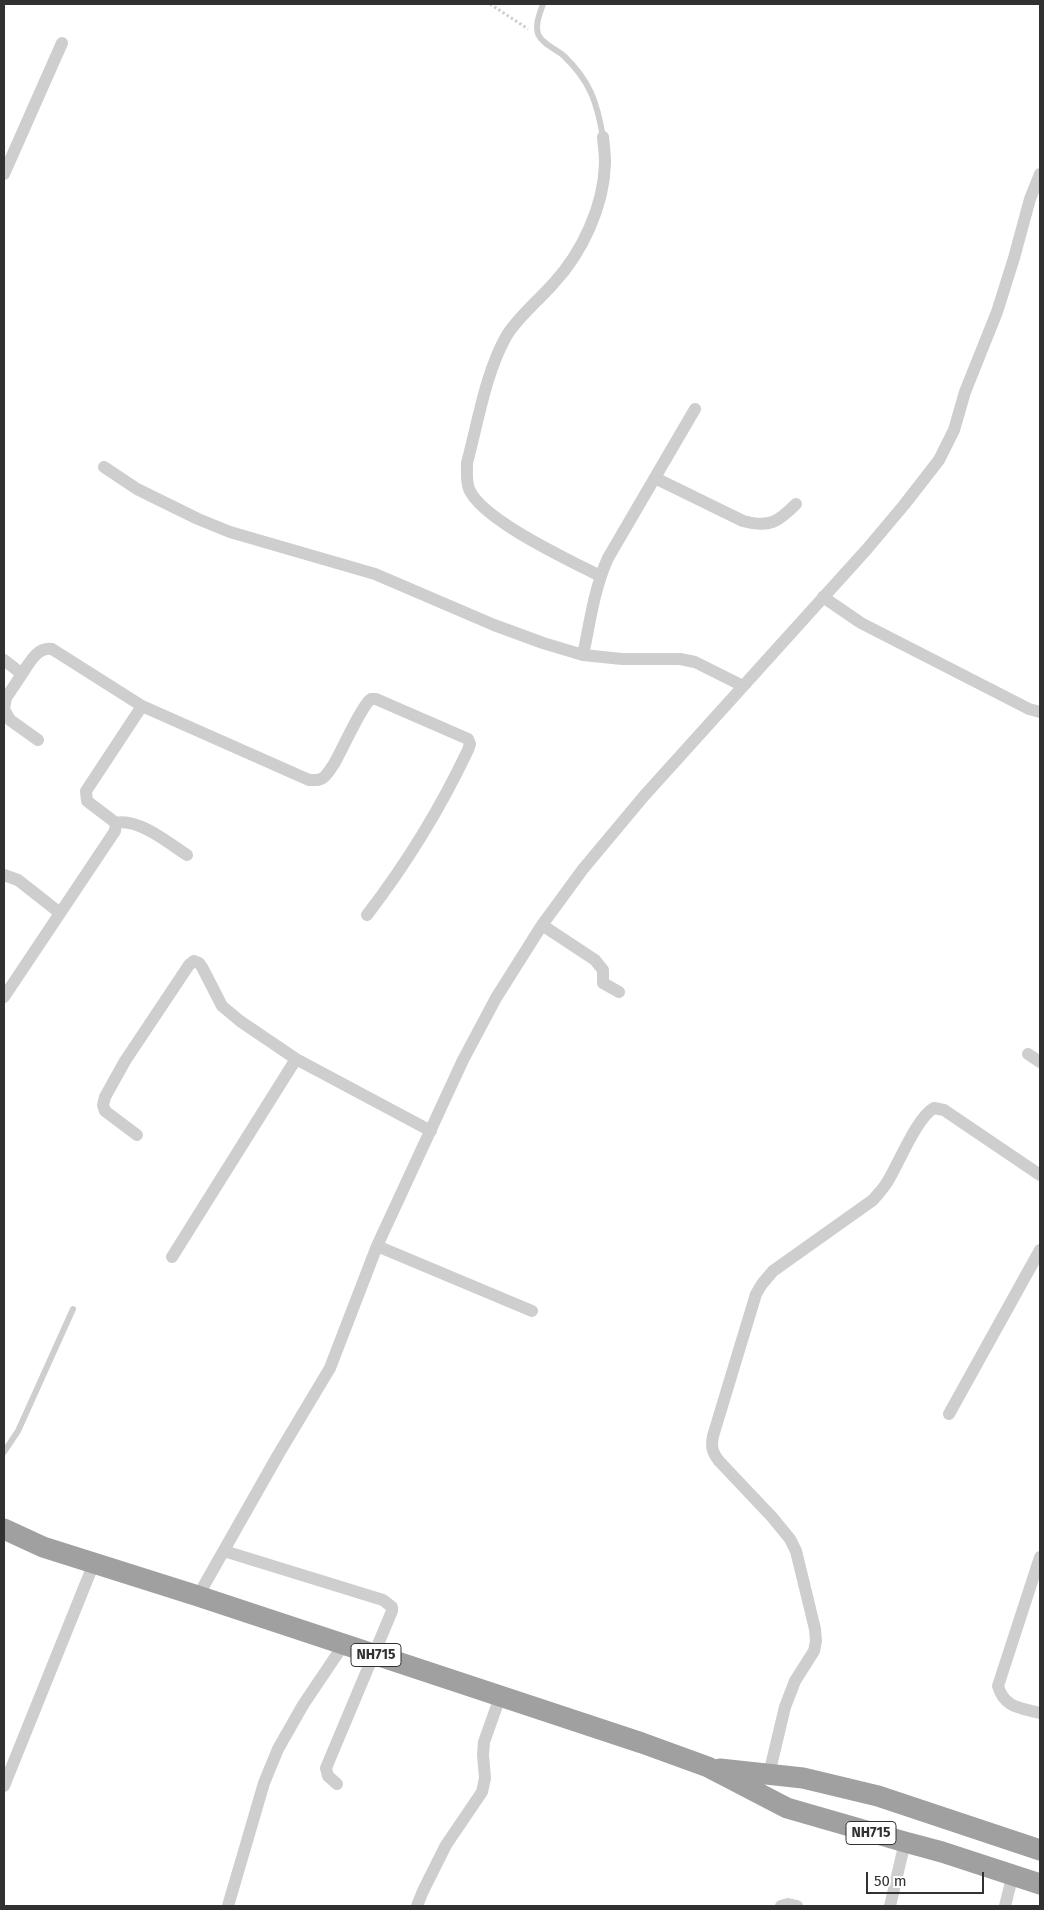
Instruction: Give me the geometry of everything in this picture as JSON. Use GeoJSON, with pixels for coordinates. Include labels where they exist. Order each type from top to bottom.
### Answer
{"type":"FeatureCollection","features":[{"type":"Feature","properties":{"kind":"highway"},"geometry":{"type":"LineString","coordinates":[[4,1529],[43,1547]]}},
{"type":"Feature","properties":{"kind":"highway"},"geometry":{"type":"LineString","coordinates":[[4,1541],[43,1547]]}},
{"type":"Feature","properties":{"kind":"highway","name":"NH715"},"geometry":{"type":"LineString","coordinates":[[43,1547],[198,1596],[642,1743],[708,1767],[787,1808],[942,1852],[1040,1884]]}},
{"type":"Feature","properties":{"kind":"highway","name":"NH715"},"geometry":{"type":"LineString","coordinates":[[708,1767],[803,1778],[878,1796],[1040,1850]]}},
{"type":"Feature","properties":{"kind":"street"},"geometry":{"type":"LineString","coordinates":[[4,174],[62,43]]}},
{"type":"Feature","properties":{"kind":"street"},"geometry":{"type":"LineString","coordinates":[[600,576],[524,536],[495,517],[476,500],[469,489],[466,477],[467,462],[499,350],[509,333],[525,313],[554,283],[569,264],[592,220],[602,190],[605,164],[603,137]]}},
{"type":"Feature","properties":{"kind":"street"},"geometry":{"type":"LineString","coordinates":[[198,1596],[330,1368],[377,1246],[462,1060],[496,998],[542,925],[583,869],[644,796],[867,549],[923,482],[938,460],[954,430],[966,392],[997,312],[1030,199],[1040,174]]}},
{"type":"Feature","properties":{"kind":"street"},"geometry":{"type":"LineString","coordinates":[[583,655],[600,576],[608,558],[695,408]]}},
{"type":"Feature","properties":{"kind":"street"},"geometry":{"type":"LineString","coordinates":[[104,467],[136,489],[230,532],[375,574],[494,625],[583,655],[622,659],[680,659],[695,662],[743,686]]}},
{"type":"Feature","properties":{"kind":"street"},"geometry":{"type":"LineString","coordinates":[[655,478],[744,521],[756,524],[769,524],[781,518],[796,504]]}},
{"type":"Feature","properties":{"kind":"street"},"geometry":{"type":"LineString","coordinates":[[823,597],[861,623],[1030,709],[1040,712]]}},
{"type":"Feature","properties":{"kind":"street"},"geometry":{"type":"LineString","coordinates":[[38,740],[10,720],[4,710],[6,698],[22,674],[41,650],[52,649],[142,706],[309,780],[318,780],[325,777],[329,772],[364,707],[371,699],[376,699],[468,739],[470,744],[468,750],[435,815],[393,881],[367,915]]}},
{"type":"Feature","properties":{"kind":"street"},"geometry":{"type":"LineString","coordinates":[[4,660],[22,674]]}},
{"type":"Feature","properties":{"kind":"street"},"geometry":{"type":"LineString","coordinates":[[142,706],[86,791],[87,801],[116,823],[129,821],[151,832],[187,855]]}},
{"type":"Feature","properties":{"kind":"street"},"geometry":{"type":"LineString","coordinates":[[4,998],[115,831],[116,823]]}},
{"type":"Feature","properties":{"kind":"street"},"geometry":{"type":"LineString","coordinates":[[4,875],[18,880],[60,913]]}},
{"type":"Feature","properties":{"kind":"street"},"geometry":{"type":"LineString","coordinates":[[542,925],[595,960],[603,970],[603,983],[618,992]]}},
{"type":"Feature","properties":{"kind":"street"},"geometry":{"type":"LineString","coordinates":[[137,1135],[105,1111],[103,1105],[105,1097],[125,1061],[161,1005],[189,965],[194,961],[202,967],[222,1006],[230,1013],[296,1058],[431,1131]]}},
{"type":"Feature","properties":{"kind":"street"},"geometry":{"type":"LineString","coordinates":[[1028,1054],[1040,1062]]}},
{"type":"Feature","properties":{"kind":"street"},"geometry":{"type":"LineString","coordinates":[[172,1256],[296,1058]]}},
{"type":"Feature","properties":{"kind":"street"},"geometry":{"type":"LineString","coordinates":[[769,1774],[785,1706],[795,1682],[814,1651],[816,1641],[815,1629],[799,1561],[790,1539],[754,1496],[718,1461],[713,1454],[711,1446],[756,1294],[772,1271],[873,1200],[885,1186],[903,1149],[926,1115],[934,1108],[944,1110],[1040,1176]]}},
{"type":"Feature","properties":{"kind":"street"},"geometry":{"type":"LineString","coordinates":[[377,1246],[532,1311]]}},
{"type":"Feature","properties":{"kind":"street"},"geometry":{"type":"LineString","coordinates":[[949,1414],[1040,1250]]}},
{"type":"Feature","properties":{"kind":"street"},"geometry":{"type":"LineString","coordinates":[[224,1551],[388,1603],[392,1607],[375,1654],[326,1768],[328,1776],[337,1784]]}},
{"type":"Feature","properties":{"kind":"street"},"geometry":{"type":"LineString","coordinates":[[1040,1557],[998,1686],[1001,1696],[1007,1702],[1040,1713]]}},
{"type":"Feature","properties":{"kind":"street"},"geometry":{"type":"LineString","coordinates":[[4,1786],[94,1563]]}},
{"type":"Feature","properties":{"kind":"street"},"geometry":{"type":"LineString","coordinates":[[228,1906],[264,1783],[278,1749],[303,1705],[344,1644]]}},
{"type":"Feature","properties":{"kind":"street"},"geometry":{"type":"LineString","coordinates":[[417,1906],[422,1891],[446,1845],[482,1792],[485,1778],[484,1742],[500,1697]]}},
{"type":"Feature","properties":{"kind":"street"},"geometry":{"type":"LineString","coordinates":[[890,1906],[905,1842]]}},
{"type":"Feature","properties":{"kind":"street"},"geometry":{"type":"LineString","coordinates":[[1005,1906],[1013,1874]]}},
{"type":"Feature","properties":{"kind":"street"},"geometry":{"type":"LineString","coordinates":[[781,1906],[788,1904],[796,1906]]}},
{"type":"Feature","properties":{"kind":"lane"},"geometry":{"type":"LineString","coordinates":[[543,4],[537,28],[539,36],[580,73],[592,90],[598,108],[603,137]]}},
{"type":"Feature","properties":{"kind":"lane"},"geometry":{"type":"LineString","coordinates":[[4,1452],[18,1431],[73,1309]]}},
{"type":"Feature","properties":{"kind":"path"},"geometry":{"type":"LineString","coordinates":[[490,4],[539,36]]}}]}
